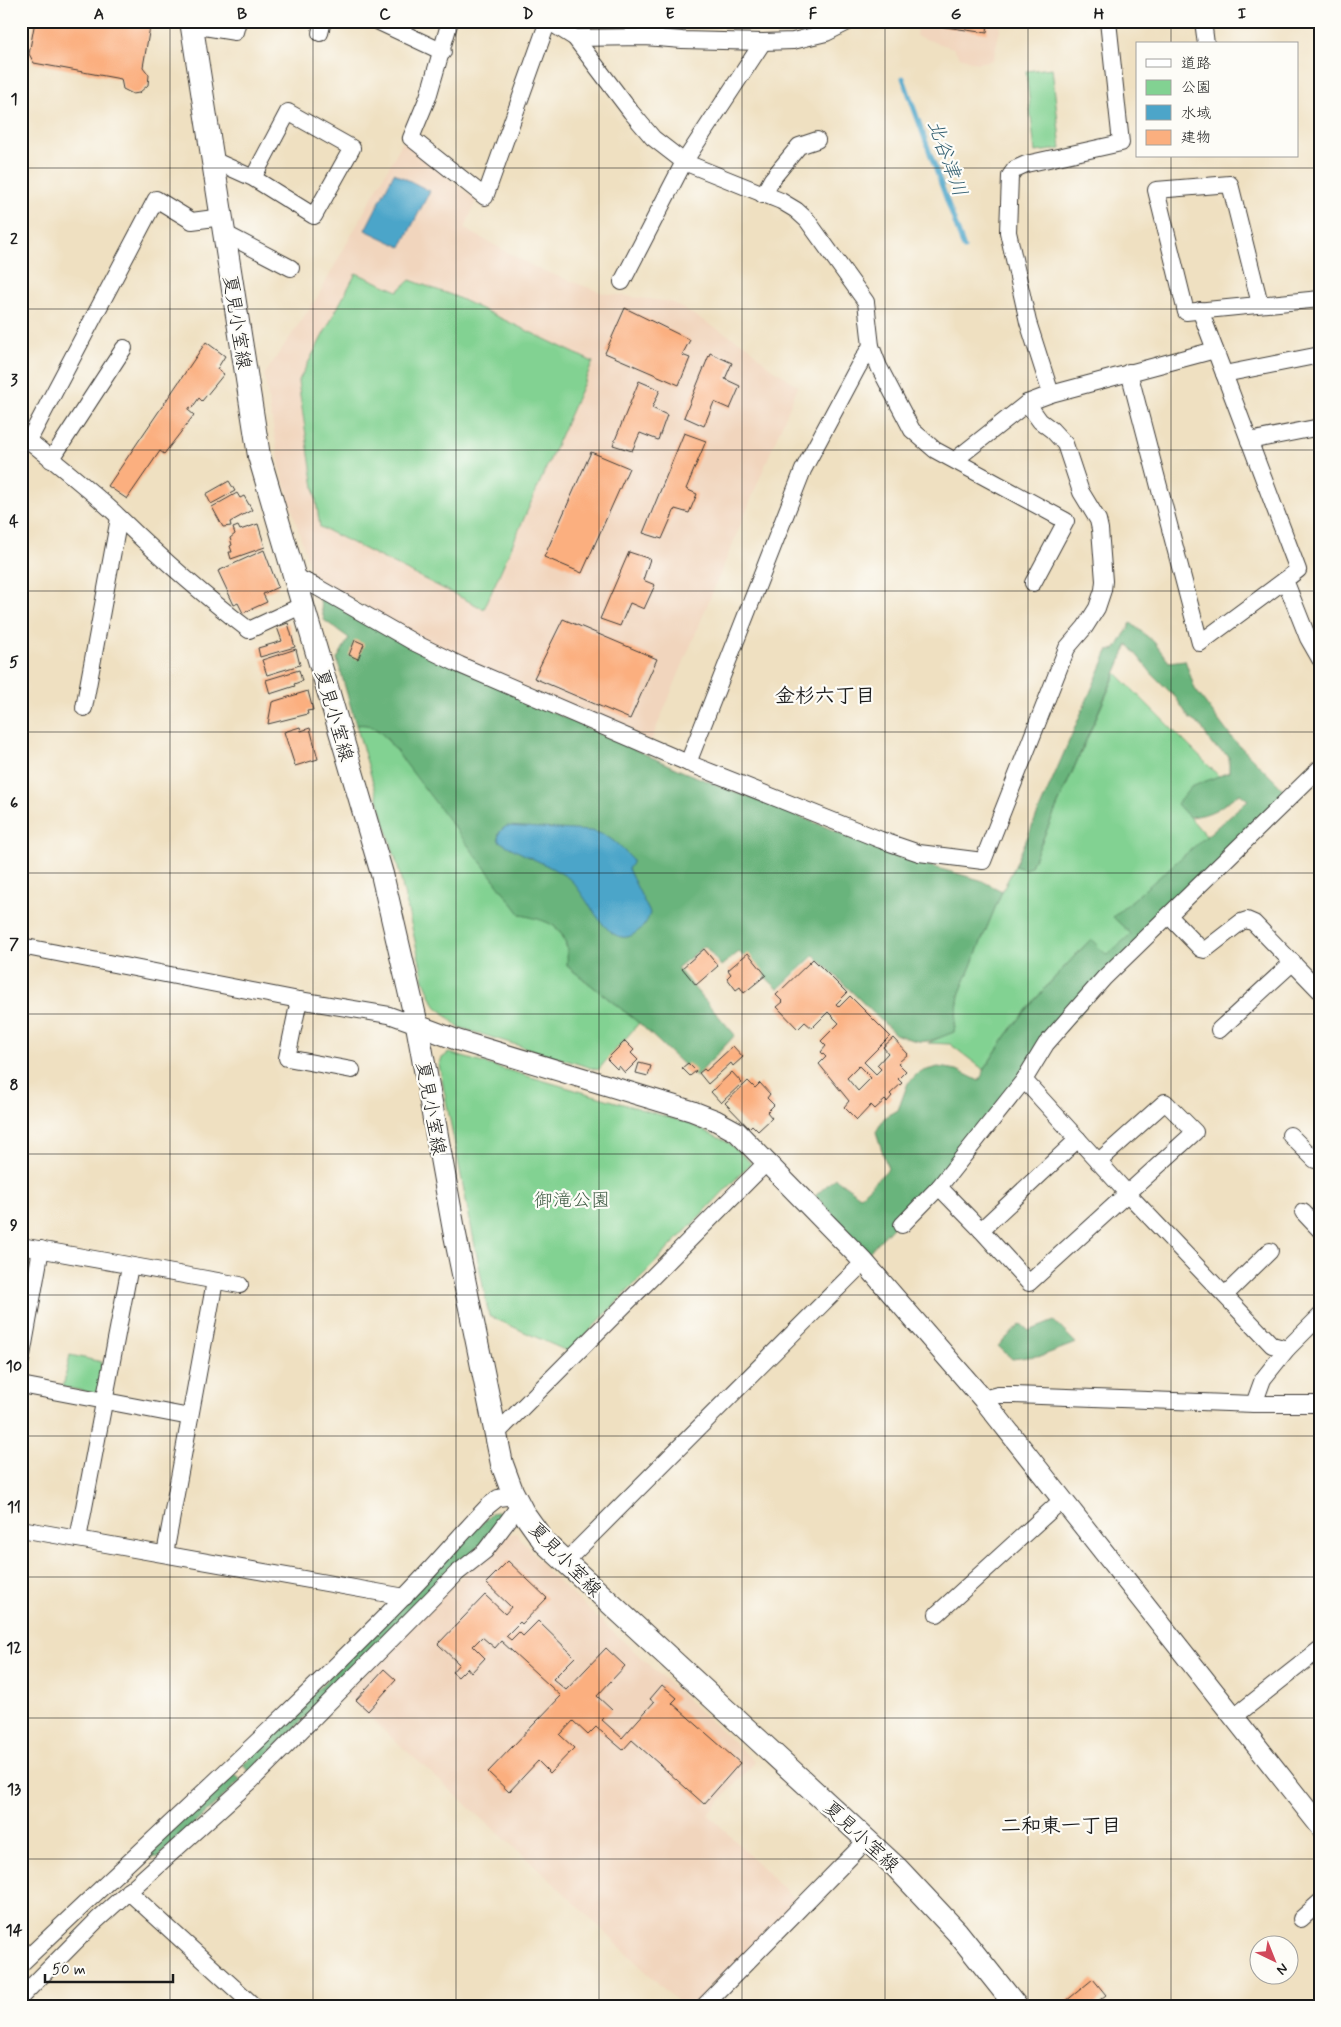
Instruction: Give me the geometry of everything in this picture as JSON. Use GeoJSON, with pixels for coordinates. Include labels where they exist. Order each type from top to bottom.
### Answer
{"type":"FeatureCollection","features":[{"type":"Feature","properties":{"kind":"main road","name":"夏見小室線"},"geometry":{"type":"LineString","coordinates":[[191,23],[259,456],[382,874],[417,1025],[454,1230],[495,1435],[502,1464],[517,1501],[545,1542],[564,1562],[867,1840],[924,1896],[957,1932],[1016,2006]]}},
{"type":"Feature","properties":{"kind":"street"},"geometry":{"type":"LineString","coordinates":[[191,23],[235,32],[238,21]]}},
{"type":"Feature","properties":{"kind":"street"},"geometry":{"type":"LineString","coordinates":[[377,21],[442,52]]}},
{"type":"Feature","properties":{"kind":"street"},"geometry":{"type":"LineString","coordinates":[[450,21],[428,97],[411,138],[485,197],[548,21],[575,38],[653,138],[684,162],[782,201],[796,210],[806,220],[862,294],[866,302],[872,346],[879,367],[912,430],[935,450],[1066,520],[1033,583]]}},
{"type":"Feature","properties":{"kind":"street"},"geometry":{"type":"LineString","coordinates":[[645,37],[652,21]]}},
{"type":"Feature","properties":{"kind":"street"},"geometry":{"type":"LineString","coordinates":[[575,38],[645,37],[682,40],[794,41],[826,33],[850,21]]}},
{"type":"Feature","properties":{"kind":"street"},"geometry":{"type":"LineString","coordinates":[[1051,394],[1028,322],[1008,232],[1010,176],[1015,169],[1026,164],[1121,143],[1108,21]]}},
{"type":"Feature","properties":{"kind":"street"},"geometry":{"type":"LineString","coordinates":[[1203,21],[1206,42]]}},
{"type":"Feature","properties":{"kind":"street"},"geometry":{"type":"LineString","coordinates":[[622,282],[684,162],[763,42]]}},
{"type":"Feature","properties":{"kind":"street"},"geometry":{"type":"LineString","coordinates":[[213,160],[253,178],[314,216],[352,148],[288,112],[253,178]]}},
{"type":"Feature","properties":{"kind":"street"},"geometry":{"type":"LineString","coordinates":[[763,195],[772,179],[799,146],[817,140]]}},
{"type":"Feature","properties":{"kind":"street"},"geometry":{"type":"LineString","coordinates":[[1260,304],[1230,184],[1156,190],[1186,312],[1320,299]]}},
{"type":"Feature","properties":{"kind":"street"},"geometry":{"type":"LineString","coordinates":[[291,268],[223,225],[192,221],[156,199],[25,437],[120,518],[134,534],[249,630],[303,605]]}},
{"type":"Feature","properties":{"kind":"street"},"geometry":{"type":"LineString","coordinates":[[1129,372],[1200,643],[1298,570],[1200,310]]}},
{"type":"Feature","properties":{"kind":"street"},"geometry":{"type":"LineString","coordinates":[[688,763],[803,470],[858,367],[872,346]]}},
{"type":"Feature","properties":{"kind":"street"},"geometry":{"type":"LineString","coordinates":[[51,460],[124,348]]}},
{"type":"Feature","properties":{"kind":"street"},"geometry":{"type":"LineString","coordinates":[[955,460],[1027,403],[1051,394],[1129,372],[1215,350]]}},
{"type":"Feature","properties":{"kind":"street"},"geometry":{"type":"LineString","coordinates":[[1224,374],[1320,355]]}},
{"type":"Feature","properties":{"kind":"street"},"geometry":{"type":"LineString","coordinates":[[294,576],[316,586],[415,643],[688,763],[881,840],[919,853],[983,861],[1067,648],[1086,627],[1098,608],[1104,581],[1098,520],[1081,492],[1068,449],[1052,430],[1037,418],[1027,403]]}},
{"type":"Feature","properties":{"kind":"street"},"geometry":{"type":"LineString","coordinates":[[1249,441],[1320,427]]}},
{"type":"Feature","properties":{"kind":"street"},"geometry":{"type":"LineString","coordinates":[[84,708],[120,518]]}},
{"type":"Feature","properties":{"kind":"street"},"geometry":{"type":"LineString","coordinates":[[1285,580],[1308,638],[1320,658]]}},
{"type":"Feature","properties":{"kind":"street"},"geometry":{"type":"LineString","coordinates":[[902,1225],[939,1187],[1024,1080],[1046,1044],[1104,978],[1320,768]]}},
{"type":"Feature","properties":{"kind":"street"},"geometry":{"type":"LineString","coordinates":[[1169,916],[1201,949],[1206,950],[1241,922],[1247,920],[1254,923],[1320,991]]}},
{"type":"Feature","properties":{"kind":"street"},"geometry":{"type":"LineString","coordinates":[[21,946],[299,1000],[389,1015],[457,1040],[692,1111],[728,1127],[745,1140],[864,1262],[983,1400],[1318,1820]]}},
{"type":"Feature","properties":{"kind":"street"},"geometry":{"type":"LineString","coordinates":[[1219,1030],[1293,962]]}},
{"type":"Feature","properties":{"kind":"street"},"geometry":{"type":"LineString","coordinates":[[299,1000],[287,1058],[352,1070]]}},
{"type":"Feature","properties":{"kind":"street"},"geometry":{"type":"LineString","coordinates":[[1024,1080],[1098,1162],[1272,1345],[1287,1350]]}},
{"type":"Feature","properties":{"kind":"street"},"geometry":{"type":"LineString","coordinates":[[939,1187],[981,1230],[1028,1283],[1195,1132],[1165,1102],[1098,1162]]}},
{"type":"Feature","properties":{"kind":"street"},"geometry":{"type":"LineString","coordinates":[[1290,1135],[1315,1160],[1320,1155]]}},
{"type":"Feature","properties":{"kind":"street"},"geometry":{"type":"LineString","coordinates":[[981,1230],[1078,1139]]}},
{"type":"Feature","properties":{"kind":"street"},"geometry":{"type":"LineString","coordinates":[[495,1435],[767,1162]]}},
{"type":"Feature","properties":{"kind":"street"},"geometry":{"type":"LineString","coordinates":[[1303,1212],[1320,1230]]}},
{"type":"Feature","properties":{"kind":"street"},"geometry":{"type":"LineString","coordinates":[[21,1246],[240,1286]]}},
{"type":"Feature","properties":{"kind":"street"},"geometry":{"type":"LineString","coordinates":[[21,1361],[41,1249]]}},
{"type":"Feature","properties":{"kind":"street"},"geometry":{"type":"LineString","coordinates":[[1225,1295],[1270,1251]]}},
{"type":"Feature","properties":{"kind":"street"},"geometry":{"type":"LineString","coordinates":[[564,1562],[864,1262]]}},
{"type":"Feature","properties":{"kind":"street"},"geometry":{"type":"LineString","coordinates":[[78,1539],[130,1266]]}},
{"type":"Feature","properties":{"kind":"street"},"geometry":{"type":"LineString","coordinates":[[165,1554],[215,1281]]}},
{"type":"Feature","properties":{"kind":"street"},"geometry":{"type":"LineString","coordinates":[[1254,1404],[1263,1378],[1320,1316]]}},
{"type":"Feature","properties":{"kind":"street"},"geometry":{"type":"LineString","coordinates":[[21,1385],[190,1417]]}},
{"type":"Feature","properties":{"kind":"street"},"geometry":{"type":"LineString","coordinates":[[983,1400],[998,1395],[1014,1394],[1254,1404],[1320,1404]]}},
{"type":"Feature","properties":{"kind":"street"},"geometry":{"type":"LineString","coordinates":[[21,1964],[234,1764],[405,1597],[488,1506],[498,1498],[517,1501],[484,1551],[457,1573],[251,1781],[128,1891],[74,1942],[21,1997]]}},
{"type":"Feature","properties":{"kind":"street"},"geometry":{"type":"LineString","coordinates":[[937,1614],[1062,1500]]}},
{"type":"Feature","properties":{"kind":"street"},"geometry":{"type":"LineString","coordinates":[[21,1529],[405,1597]]}},
{"type":"Feature","properties":{"kind":"street"},"geometry":{"type":"LineString","coordinates":[[1234,1717],[1320,1649]]}},
{"type":"Feature","properties":{"kind":"street"},"geometry":{"type":"LineString","coordinates":[[234,1764],[251,1781]]}},
{"type":"Feature","properties":{"kind":"street"},"geometry":{"type":"LineString","coordinates":[[704,2006],[867,1840]]}},
{"type":"Feature","properties":{"kind":"street"},"geometry":{"type":"LineString","coordinates":[[128,1891],[254,2006]]}},
{"type":"Feature","properties":{"kind":"street"},"geometry":{"type":"LineString","coordinates":[[1301,1918],[1320,1902]]}},
{"type":"Feature","properties":{"kind":"shaded area"},"geometry":{"type":"Polygon","coordinates":[[[918,21],[1002,21],[993,60],[976,63],[960,57],[953,48],[916,36],[918,21]]]}},
{"type":"Feature","properties":{"kind":"shaded area"},"geometry":{"type":"Polygon","coordinates":[[[403,141],[476,200],[465,229],[538,269],[603,293],[671,302],[749,347],[767,365],[798,386],[651,741],[514,683],[418,637],[312,575],[281,472],[264,375],[318,296],[403,141]]]}},
{"type":"Feature","properties":{"kind":"shaded area"},"geometry":{"type":"Polygon","coordinates":[[[516,1533],[550,1574],[755,1762],[708,1814],[799,1904],[700,2006],[682,2006],[542,1872],[344,1695],[502,1536],[516,1533]]]}},
{"type":"Feature","properties":{"kind":"green space"},"geometry":{"type":"Polygon","coordinates":[[[1052,68],[1061,149],[1035,152],[1026,71],[1052,68]]]}},
{"type":"Feature","properties":{"kind":"green space"},"geometry":{"type":"Polygon","coordinates":[[[356,273],[398,291],[410,280],[454,296],[593,362],[484,609],[320,527],[298,382],[356,273]]]}},
{"type":"Feature","properties":{"kind":"green space"},"geometry":{"type":"Polygon","coordinates":[[[318,592],[511,693],[684,772],[821,825],[887,854],[980,880],[1002,891],[959,995],[954,1032],[925,1041],[913,1040],[895,1034],[814,955],[778,989],[739,952],[721,966],[705,946],[677,968],[735,1035],[696,1077],[639,1023],[567,966],[566,943],[558,929],[551,924],[521,915],[387,739],[373,728],[366,725],[356,725],[337,659],[349,638],[324,620],[318,592]]]}},
{"type":"Feature","properties":{"kind":"green space"},"geometry":{"type":"Polygon","coordinates":[[[1131,623],[1154,642],[1169,662],[1185,660],[1195,689],[1231,737],[1289,795],[1192,890],[1020,1079],[940,1178],[868,1253],[815,1196],[835,1178],[860,1196],[888,1169],[876,1132],[884,1118],[898,1110],[908,1083],[919,1072],[938,1067],[957,1070],[979,1081],[1001,1043],[1029,1007],[1091,939],[1107,955],[1131,934],[1113,917],[1248,800],[1239,793],[1211,812],[1189,817],[1177,804],[1191,787],[1229,772],[1229,756],[1212,745],[1201,726],[1190,719],[1176,698],[1153,675],[1128,644],[1031,866],[1025,869],[1015,866],[1108,651],[1116,649],[1131,623]]]}},
{"type":"Feature","properties":{"kind":"green space"},"geometry":{"type":"Polygon","coordinates":[[[1116,673],[1219,776],[1205,782],[1178,804],[1207,837],[1113,917],[1132,934],[1107,955],[1091,939],[1076,954],[1020,1018],[984,1070],[950,1044],[928,1043],[954,1031],[959,995],[1002,891],[1015,866],[1025,869],[1031,866],[1116,673]]]}},
{"type":"Feature","properties":{"kind":"green space"},"geometry":{"type":"Polygon","coordinates":[[[364,724],[376,727],[544,920],[561,933],[566,945],[567,966],[639,1023],[598,1070],[458,1027],[434,1004],[424,980],[398,867],[356,725],[364,724]]]}},
{"type":"Feature","properties":{"kind":"green space","name":"御滝公園"},"geometry":{"type":"Polygon","coordinates":[[[449,1053],[688,1123],[729,1143],[751,1163],[569,1352],[489,1316],[439,1065],[442,1058],[449,1053]]]}},
{"type":"Feature","properties":{"kind":"green space"},"geometry":{"type":"Polygon","coordinates":[[[1054,1321],[1076,1343],[1044,1355],[1012,1359],[998,1346],[1021,1324],[1029,1331],[1054,1321]]]}},
{"type":"Feature","properties":{"kind":"green space"},"geometry":{"type":"Polygon","coordinates":[[[70,1355],[102,1362],[98,1391],[93,1393],[63,1387],[70,1355]]]}},
{"type":"Feature","properties":{"kind":"green space"},"geometry":{"type":"Polygon","coordinates":[[[498,1511],[503,1517],[495,1530],[251,1771],[248,1771],[244,1763],[492,1513],[498,1511]]]}},
{"type":"Feature","properties":{"kind":"green space"},"geometry":{"type":"Polygon","coordinates":[[[234,1774],[241,1780],[159,1857],[136,1860],[234,1774]]]}},
{"type":"Feature","properties":{"kind":"water"},"geometry":{"type":"Polygon","coordinates":[[[394,173],[430,191],[401,247],[365,230],[394,173]]]}},
{"type":"Feature","properties":{"kind":"water"},"geometry":{"type":"Polygon","coordinates":[[[507,826],[591,831],[604,835],[614,841],[632,859],[628,869],[650,913],[648,920],[634,934],[624,937],[615,935],[606,927],[567,877],[499,841],[498,836],[500,832],[507,826]]]}},
{"type":"Feature","properties":{"kind":"building"},"geometry":{"type":"Polygon","coordinates":[[[35,21],[151,21],[143,67],[149,75],[148,85],[139,93],[133,94],[123,89],[121,79],[34,63],[29,54],[35,21]]]}},
{"type":"Feature","properties":{"kind":"building"},"geometry":{"type":"Polygon","coordinates":[[[926,21],[988,21],[987,33],[925,24],[926,21]]]}},
{"type":"Feature","properties":{"kind":"building"},"geometry":{"type":"Polygon","coordinates":[[[625,308],[690,340],[682,355],[690,358],[679,385],[605,353],[625,308]]]}},
{"type":"Feature","properties":{"kind":"building"},"geometry":{"type":"Polygon","coordinates":[[[206,342],[225,356],[217,369],[224,374],[202,401],[199,398],[192,408],[190,407],[188,410],[194,415],[164,454],[160,451],[127,499],[108,486],[206,342]]]}},
{"type":"Feature","properties":{"kind":"building"},"geometry":{"type":"Polygon","coordinates":[[[710,353],[732,363],[725,379],[740,386],[730,409],[714,402],[704,426],[684,417],[710,353]]]}},
{"type":"Feature","properties":{"kind":"building"},"geometry":{"type":"Polygon","coordinates":[[[639,381],[660,390],[652,408],[667,415],[658,440],[640,433],[632,451],[613,445],[639,381]]]}},
{"type":"Feature","properties":{"kind":"building"},"geometry":{"type":"Polygon","coordinates":[[[684,433],[706,441],[686,489],[697,494],[689,513],[675,509],[662,539],[643,533],[684,433]]]}},
{"type":"Feature","properties":{"kind":"building"},"geometry":{"type":"Polygon","coordinates":[[[591,452],[629,468],[582,573],[544,557],[591,452]]]}},
{"type":"Feature","properties":{"kind":"building"},"geometry":{"type":"Polygon","coordinates":[[[229,481],[235,491],[211,504],[206,494],[229,481]]]}},
{"type":"Feature","properties":{"kind":"building"},"geometry":{"type":"Polygon","coordinates":[[[237,493],[240,498],[244,496],[252,510],[230,522],[231,526],[223,527],[212,507],[237,493]]]}},
{"type":"Feature","properties":{"kind":"building"},"geometry":{"type":"Polygon","coordinates":[[[258,524],[265,547],[231,559],[229,552],[232,552],[230,538],[235,534],[233,528],[238,526],[240,530],[258,524]]]}},
{"type":"Feature","properties":{"kind":"building"},"geometry":{"type":"Polygon","coordinates":[[[264,550],[278,587],[263,594],[267,602],[243,613],[238,603],[234,605],[218,571],[264,550]]]}},
{"type":"Feature","properties":{"kind":"building"},"geometry":{"type":"Polygon","coordinates":[[[629,552],[650,559],[643,580],[655,585],[644,609],[630,603],[620,626],[600,619],[629,552]]]}},
{"type":"Feature","properties":{"kind":"building"},"geometry":{"type":"Polygon","coordinates":[[[563,619],[657,659],[630,719],[534,678],[563,619]]]}},
{"type":"Feature","properties":{"kind":"building"},"geometry":{"type":"Polygon","coordinates":[[[288,623],[295,647],[260,657],[258,648],[282,641],[277,627],[288,623]]]}},
{"type":"Feature","properties":{"kind":"building"},"geometry":{"type":"Polygon","coordinates":[[[355,640],[364,644],[358,659],[349,655],[355,640]]]}},
{"type":"Feature","properties":{"kind":"building"},"geometry":{"type":"Polygon","coordinates":[[[296,649],[300,665],[267,675],[262,660],[296,649]]]}},
{"type":"Feature","properties":{"kind":"building"},"geometry":{"type":"Polygon","coordinates":[[[299,670],[302,681],[294,684],[295,686],[270,694],[266,680],[299,670]]]}},
{"type":"Feature","properties":{"kind":"building"},"geometry":{"type":"Polygon","coordinates":[[[308,691],[313,710],[307,711],[308,714],[268,724],[272,702],[308,691]]]}},
{"type":"Feature","properties":{"kind":"building"},"geometry":{"type":"Polygon","coordinates":[[[300,727],[301,731],[310,728],[318,759],[295,766],[284,732],[300,727]]]}},
{"type":"Feature","properties":{"kind":"building"},"geometry":{"type":"Polygon","coordinates":[[[704,949],[718,966],[696,985],[682,968],[704,949]]]}},
{"type":"Feature","properties":{"kind":"building"},"geometry":{"type":"Polygon","coordinates":[[[748,953],[766,975],[744,993],[740,987],[736,990],[727,978],[731,974],[728,970],[748,953]]]}},
{"type":"Feature","properties":{"kind":"building"},"geometry":{"type":"Polygon","coordinates":[[[813,959],[847,993],[836,1004],[839,1007],[850,996],[890,1036],[864,1062],[876,1074],[881,1069],[877,1065],[888,1053],[883,1047],[893,1038],[908,1054],[898,1063],[906,1071],[898,1079],[902,1083],[890,1094],[892,1096],[887,1102],[885,1100],[875,1109],[871,1105],[857,1120],[844,1107],[849,1101],[819,1064],[826,1057],[821,1052],[826,1046],[821,1041],[839,1023],[828,1012],[812,1028],[805,1022],[798,1029],[777,1007],[783,1002],[776,995],[813,959]],[[859,1066],[847,1078],[858,1091],[871,1078],[859,1066]]]}},
{"type":"Feature","properties":{"kind":"building"},"geometry":{"type":"Polygon","coordinates":[[[625,1041],[634,1050],[631,1053],[638,1060],[625,1073],[619,1066],[617,1069],[607,1059],[625,1041]]]}},
{"type":"Feature","properties":{"kind":"building"},"geometry":{"type":"Polygon","coordinates":[[[733,1046],[743,1057],[733,1066],[731,1063],[708,1084],[699,1073],[704,1069],[706,1071],[733,1046]]]}},
{"type":"Feature","properties":{"kind":"building"},"geometry":{"type":"Polygon","coordinates":[[[639,1063],[651,1066],[648,1076],[636,1073],[639,1063]]]}},
{"type":"Feature","properties":{"kind":"building"},"geometry":{"type":"Polygon","coordinates":[[[688,1063],[696,1071],[690,1076],[682,1068],[688,1063]]]}},
{"type":"Feature","properties":{"kind":"building"},"geometry":{"type":"Polygon","coordinates":[[[732,1072],[742,1083],[721,1103],[711,1092],[732,1072]]]}},
{"type":"Feature","properties":{"kind":"building"},"geometry":{"type":"Polygon","coordinates":[[[748,1081],[755,1088],[760,1083],[770,1094],[767,1098],[774,1105],[767,1112],[772,1118],[758,1131],[752,1125],[749,1128],[725,1103],[748,1081]]]}},
{"type":"Feature","properties":{"kind":"building"},"geometry":{"type":"Polygon","coordinates":[[[508,1561],[547,1598],[522,1624],[520,1622],[506,1636],[511,1640],[519,1632],[523,1636],[538,1621],[575,1657],[553,1679],[566,1690],[606,1648],[625,1666],[597,1696],[612,1710],[602,1720],[622,1738],[654,1702],[650,1699],[662,1685],[677,1698],[672,1703],[740,1763],[704,1804],[632,1740],[623,1750],[596,1727],[588,1735],[573,1721],[560,1735],[574,1748],[550,1773],[538,1761],[509,1792],[488,1772],[561,1696],[501,1641],[495,1648],[482,1637],[473,1646],[485,1658],[471,1673],[467,1668],[458,1677],[452,1672],[459,1664],[438,1644],[485,1595],[505,1614],[511,1607],[486,1583],[508,1561]]]}},
{"type":"Feature","properties":{"kind":"building"},"geometry":{"type":"Polygon","coordinates":[[[384,1669],[396,1680],[368,1711],[356,1700],[384,1669]]]}},
{"type":"Feature","properties":{"kind":"building"},"geometry":{"type":"Polygon","coordinates":[[[1093,1979],[1106,1995],[1092,2006],[1060,2006],[1093,1979]]]}},
{"type":"Feature","properties":{"kind":"waterway","name":"北谷津川"},"geometry":{"type":"LineString","coordinates":[[903,78],[964,248]]}},
{"type":"Feature","properties":{"kind":"district","name":"金杉六丁目"},"geometry":{"type":"Point","coordinates":[825,695]}},
{"type":"Feature","properties":{"kind":"district","name":"二和東一丁目"},"geometry":{"type":"Point","coordinates":[1061,1825]}}]}
